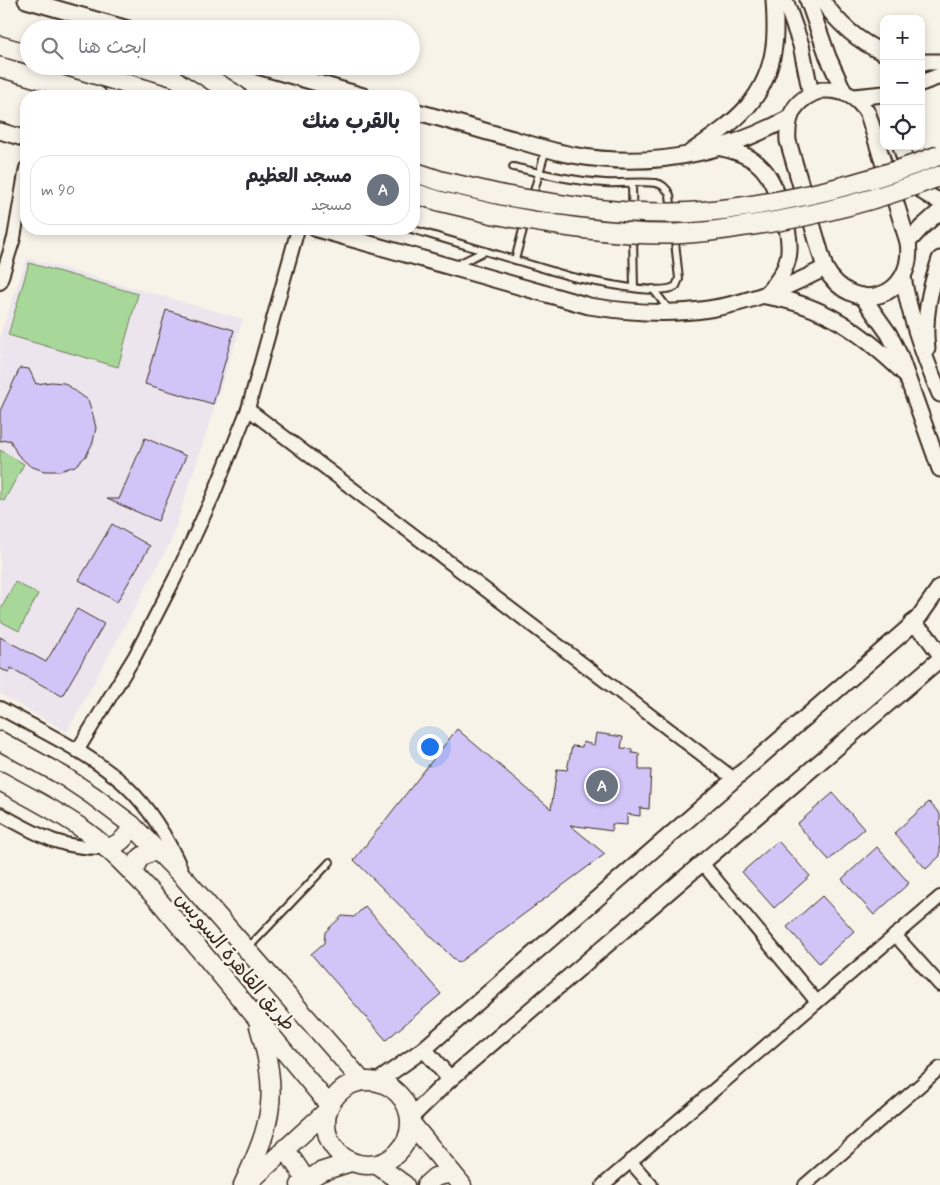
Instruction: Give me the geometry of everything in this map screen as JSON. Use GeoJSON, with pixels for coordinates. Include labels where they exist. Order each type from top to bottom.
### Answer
{"type":"FeatureCollection","features":[{"type":"Feature","properties":{"kind":"main road"},"geometry":{"type":"LineString","coordinates":[[0,46],[20,52]]}},
{"type":"Feature","properties":{"kind":"main road"},"geometry":{"type":"LineString","coordinates":[[0,67],[20,73]]}},
{"type":"Feature","properties":{"kind":"main road"},"geometry":{"type":"LineString","coordinates":[[27,75],[77,90]]}},
{"type":"Feature","properties":{"kind":"main road"},"geometry":{"type":"LineString","coordinates":[[98,75],[147,90]]}},
{"type":"Feature","properties":{"kind":"main road"},"geometry":{"type":"LineString","coordinates":[[204,75],[228,90]]}},
{"type":"Feature","properties":{"kind":"main road"},"geometry":{"type":"LineString","coordinates":[[420,174],[500,195],[581,208],[675,214],[718,210],[812,195],[904,169],[940,155]]}},
{"type":"Feature","properties":{"kind":"main road"},"geometry":{"type":"LineString","coordinates":[[420,195],[494,214],[532,221],[627,232],[676,234],[770,223],[818,214],[874,199],[940,176]]}},
{"type":"Feature","properties":{"kind":"main road","name":"طريق القاهرة السويس"},"geometry":{"type":"LineString","coordinates":[[0,741],[65,777],[132,825],[186,880],[247,950],[370,1082]]}},
{"type":"Feature","properties":{"kind":"main road","name":"طريق القاهرة السويس"},"geometry":{"type":"LineString","coordinates":[[0,781],[72,822],[106,848],[134,875],[160,902],[329,1108]]}},
{"type":"Feature","properties":{"kind":"main road"},"geometry":{"type":"LineString","coordinates":[[106,848],[122,841],[132,825]]}},
{"type":"Feature","properties":{"kind":"main road"},"geometry":{"type":"LineString","coordinates":[[134,875],[138,860],[144,855],[159,852]]}},
{"type":"Feature","properties":{"kind":"main road"},"geometry":{"type":"LineString","coordinates":[[244,1185],[264,1138],[269,1117],[271,1095],[269,1066],[256,1018]]}},
{"type":"Feature","properties":{"kind":"main road"},"geometry":{"type":"LineString","coordinates":[[244,1185],[329,1108],[343,1089],[370,1082],[389,1087],[400,1095],[407,1106],[410,1120],[409,1134],[405,1145],[393,1158],[377,1165],[363,1166],[351,1162],[340,1156],[332,1146],[327,1134],[326,1122],[329,1108]]}},
{"type":"Feature","properties":{"kind":"main road"},"geometry":{"type":"LineString","coordinates":[[410,1120],[457,1179]]}},
{"type":"Feature","properties":{"kind":"main road"},"geometry":{"type":"LineString","coordinates":[[286,1148],[303,1183],[320,1172],[351,1162]]}},
{"type":"Feature","properties":{"kind":"main road"},"geometry":{"type":"LineString","coordinates":[[377,1165],[405,1185]]}},
{"type":"Feature","properties":{"kind":"main road"},"geometry":{"type":"LineString","coordinates":[[426,1185],[435,1177],[457,1179]]}},
{"type":"Feature","properties":{"kind":"street"},"geometry":{"type":"LineString","coordinates":[[26,0],[96,20]]}},
{"type":"Feature","properties":{"kind":"street"},"geometry":{"type":"LineString","coordinates":[[684,156],[738,118],[763,85],[770,66],[774,46],[774,0]]}},
{"type":"Feature","properties":{"kind":"street"},"geometry":{"type":"LineString","coordinates":[[785,0],[801,45],[811,94]]}},
{"type":"Feature","properties":{"kind":"street"},"geometry":{"type":"LineString","coordinates":[[808,0],[828,57],[849,94],[862,105],[868,114],[908,242],[910,254],[908,266],[896,286],[874,296],[862,296],[850,294],[840,288],[825,268],[788,141],[789,118],[794,108],[802,100],[822,90],[833,90],[849,94],[880,94]]}},
{"type":"Feature","properties":{"kind":"street"},"geometry":{"type":"LineString","coordinates":[[822,0],[841,24],[855,37],[880,51]]}},
{"type":"Feature","properties":{"kind":"street"},"geometry":{"type":"LineString","coordinates":[[925,62],[940,62]]}},
{"type":"Feature","properties":{"kind":"street"},"geometry":{"type":"LineString","coordinates":[[290,75],[342,90]]}},
{"type":"Feature","properties":{"kind":"street"},"geometry":{"type":"LineString","coordinates":[[925,82],[940,76]]}},
{"type":"Feature","properties":{"kind":"street"},"geometry":{"type":"LineString","coordinates":[[420,113],[572,155],[609,160],[647,160],[684,156],[721,148],[767,130],[789,118]]}},
{"type":"Feature","properties":{"kind":"street"},"geometry":{"type":"LineString","coordinates":[[0,131],[20,137]]}},
{"type":"Feature","properties":{"kind":"street"},"geometry":{"type":"LineString","coordinates":[[721,148],[743,154],[753,160],[762,168],[776,187],[790,240],[790,252],[782,276],[764,296]]}},
{"type":"Feature","properties":{"kind":"street"},"geometry":{"type":"LineString","coordinates":[[902,150],[913,182],[921,191],[940,201]]}},
{"type":"Feature","properties":{"kind":"street"},"geometry":{"type":"LineString","coordinates":[[0,283],[14,238],[20,203]]}},
{"type":"Feature","properties":{"kind":"street"},"geometry":{"type":"LineString","coordinates":[[908,242],[940,211]]}},
{"type":"Feature","properties":{"kind":"street"},"geometry":{"type":"LineString","coordinates":[[77,752],[135,656],[175,578],[213,496],[248,410],[296,235]]}},
{"type":"Feature","properties":{"kind":"street"},"geometry":{"type":"LineString","coordinates":[[339,235],[589,306],[624,312],[671,313],[730,306],[764,296],[796,283],[825,268]]}},
{"type":"Feature","properties":{"kind":"street"},"geometry":{"type":"LineString","coordinates":[[929,368],[926,340],[927,311],[932,283],[940,260]]}},
{"type":"Feature","properties":{"kind":"street"},"geometry":{"type":"LineString","coordinates":[[903,276],[913,323],[940,394]]}},
{"type":"Feature","properties":{"kind":"street"},"geometry":{"type":"LineString","coordinates":[[764,296],[787,300],[831,316],[870,343],[907,376]]}},
{"type":"Feature","properties":{"kind":"street"},"geometry":{"type":"LineString","coordinates":[[862,296],[889,334],[907,376],[940,468]]}},
{"type":"Feature","properties":{"kind":"street"},"geometry":{"type":"LineString","coordinates":[[248,410],[734,779]]}},
{"type":"Feature","properties":{"kind":"street"},"geometry":{"type":"LineString","coordinates":[[370,1082],[424,1049],[912,623],[930,602],[940,586]]}},
{"type":"Feature","properties":{"kind":"street"},"geometry":{"type":"LineString","coordinates":[[912,623],[926,635],[940,654]]}},
{"type":"Feature","properties":{"kind":"street"},"geometry":{"type":"LineString","coordinates":[[410,1120],[450,1079],[940,659]]}},
{"type":"Feature","properties":{"kind":"street","name":"طريق القاهرة السويس"},"geometry":{"type":"LineString","coordinates":[[0,708],[110,772],[124,784],[144,805],[161,828],[186,880]]}},
{"type":"Feature","properties":{"kind":"street"},"geometry":{"type":"LineString","coordinates":[[0,814],[36,834],[63,845],[106,848]]}},
{"type":"Feature","properties":{"kind":"street"},"geometry":{"type":"LineString","coordinates":[[702,863],[817,1002]]}},
{"type":"Feature","properties":{"kind":"street"},"geometry":{"type":"LineString","coordinates":[[603,1185],[940,897]]}},
{"type":"Feature","properties":{"kind":"street"},"geometry":{"type":"LineString","coordinates":[[895,935],[940,985]]}},
{"type":"Feature","properties":{"kind":"street"},"geometry":{"type":"LineString","coordinates":[[424,1049],[450,1079]]}},
{"type":"Feature","properties":{"kind":"street"},"geometry":{"type":"LineString","coordinates":[[805,1185],[940,1068]]}},
{"type":"Feature","properties":{"kind":"street"},"geometry":{"type":"LineString","coordinates":[[630,1161],[651,1185]]}},
{"type":"Feature","properties":{"kind":"lane"},"geometry":{"type":"LineString","coordinates":[[515,260],[546,148]]}},
{"type":"Feature","properties":{"kind":"lane"},"geometry":{"type":"LineString","coordinates":[[420,232],[572,277],[634,288],[653,289],[673,288],[676,286],[679,279],[670,195],[667,189],[656,183],[584,182],[513,167]]}},
{"type":"Feature","properties":{"kind":"lane"},"geometry":{"type":"LineString","coordinates":[[632,184],[634,288]]}},
{"type":"Feature","properties":{"kind":"lane"},"geometry":{"type":"LineString","coordinates":[[453,266],[486,251]]}},
{"type":"Feature","properties":{"kind":"lane"},"geometry":{"type":"LineString","coordinates":[[653,289],[671,313]]}},
{"type":"Feature","properties":{"kind":"lane"},"geometry":{"type":"LineString","coordinates":[[247,950],[330,862]]}},
{"type":"Feature","properties":{"kind":"shaded area"},"geometry":{"type":"Polygon","coordinates":[[[27,258],[243,319],[171,541],[67,732],[0,694],[0,336],[27,258]]]}},
{"type":"Feature","properties":{"kind":"green space"},"geometry":{"type":"Polygon","coordinates":[[[29,263],[138,294],[118,367],[8,335],[29,263]]]}},
{"type":"Feature","properties":{"kind":"green space"},"geometry":{"type":"Polygon","coordinates":[[[0,450],[24,464],[4,501],[0,499],[0,450]]]}},
{"type":"Feature","properties":{"kind":"green space"},"geometry":{"type":"Polygon","coordinates":[[[15,582],[38,594],[19,631],[0,621],[0,611],[15,582]]]}},
{"type":"Feature","properties":{"kind":"building"},"geometry":{"type":"Polygon","coordinates":[[[166,310],[234,330],[213,404],[145,384],[166,310]]]}},
{"type":"Feature","properties":{"kind":"building"},"geometry":{"type":"Polygon","coordinates":[[[20,368],[29,369],[36,384],[64,383],[88,400],[96,428],[93,442],[86,456],[75,466],[60,471],[44,471],[30,466],[17,454],[10,440],[0,441],[0,411],[20,368]]]}},
{"type":"Feature","properties":{"kind":"building"},"geometry":{"type":"Polygon","coordinates":[[[145,438],[186,456],[158,521],[107,499],[119,499],[145,438]]]}},
{"type":"Feature","properties":{"kind":"building"},"geometry":{"type":"Polygon","coordinates":[[[112,524],[150,546],[117,602],[79,580],[112,524]]]}},
{"type":"Feature","properties":{"kind":"building"},"geometry":{"type":"Polygon","coordinates":[[[77,609],[104,624],[62,696],[11,668],[9,672],[0,669],[0,637],[46,662],[77,609]]]}},
{"type":"Feature","properties":{"kind":"building"},"geometry":{"type":"Polygon","coordinates":[[[457,729],[551,809],[557,769],[567,770],[572,746],[582,747],[583,742],[594,745],[596,733],[623,737],[621,748],[632,749],[632,753],[639,754],[639,770],[651,770],[649,809],[640,808],[640,816],[627,814],[627,825],[612,824],[612,831],[570,825],[605,854],[458,963],[354,860],[457,729]]]}},
{"type":"Feature","properties":{"kind":"building"},"geometry":{"type":"Polygon","coordinates":[[[833,793],[864,829],[829,860],[797,824],[833,793]]]}},
{"type":"Feature","properties":{"kind":"building"},"geometry":{"type":"Polygon","coordinates":[[[929,802],[940,814],[940,856],[926,869],[894,833],[929,802]]]}},
{"type":"Feature","properties":{"kind":"building"},"geometry":{"type":"Polygon","coordinates":[[[778,841],[810,876],[774,908],[742,872],[778,841]]]}},
{"type":"Feature","properties":{"kind":"building"},"geometry":{"type":"Polygon","coordinates":[[[877,847],[909,883],[874,915],[842,879],[877,847]]]}},
{"type":"Feature","properties":{"kind":"building"},"geometry":{"type":"Polygon","coordinates":[[[822,896],[854,931],[819,963],[787,927],[822,896]]]}},
{"type":"Feature","properties":{"kind":"building"},"geometry":{"type":"Polygon","coordinates":[[[365,906],[441,994],[386,1040],[311,954],[324,943],[325,932],[342,916],[354,917],[365,906]]]}},
{"type":"Feature","properties":{"kind":"place","name":"مسجد العظيم"},"geometry":{"type":"Point","coordinates":[602,786]}}]}
